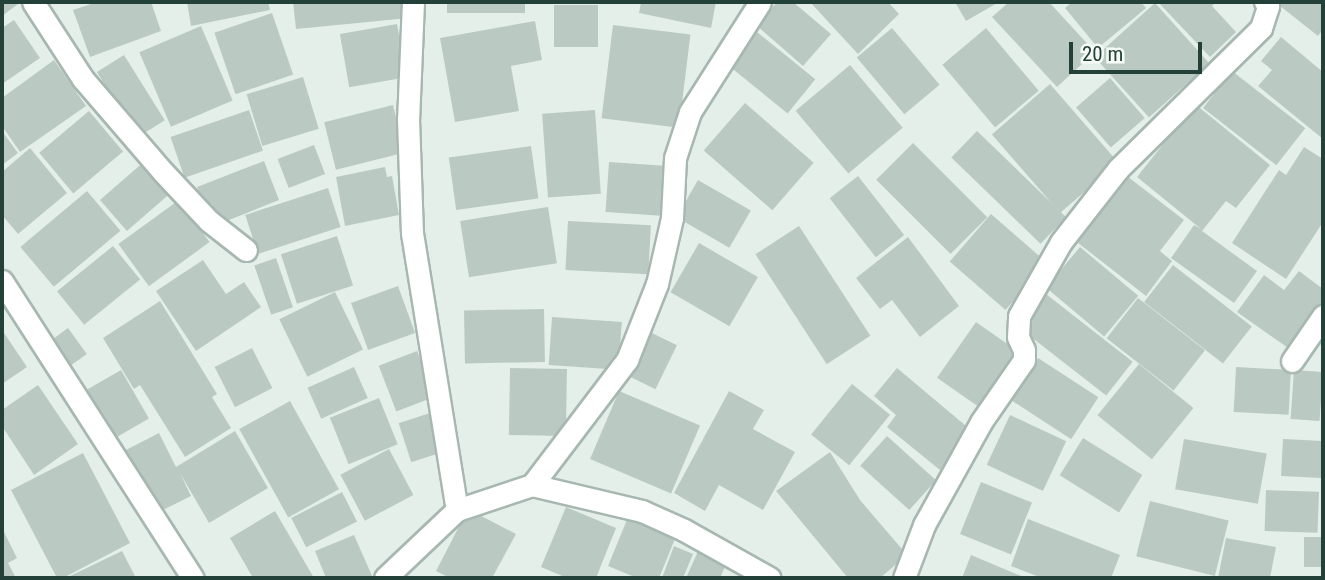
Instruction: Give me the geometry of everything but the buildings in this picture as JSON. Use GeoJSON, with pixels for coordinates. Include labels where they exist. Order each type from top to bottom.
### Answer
{"type":"FeatureCollection","features":[{"type":"Feature","properties":{"kind":"street"},"geometry":{"type":"LineString","coordinates":[[33,2],[92,90],[209,221],[246,250]]}},
{"type":"Feature","properties":{"kind":"street"},"geometry":{"type":"LineString","coordinates":[[413,2],[408,119],[412,233],[457,510]]}},
{"type":"Feature","properties":{"kind":"street"},"geometry":{"type":"LineString","coordinates":[[532,485],[626,360],[657,284],[671,218],[675,158],[690,113],[760,2]]}},
{"type":"Feature","properties":{"kind":"street"},"geometry":{"type":"LineString","coordinates":[[904,578],[924,525],[974,433],[1024,360],[1024,350],[1018,337],[1019,316],[1061,242],[1118,169],[1261,28],[1268,6],[1265,2]]}},
{"type":"Feature","properties":{"kind":"street"},"geometry":{"type":"LineString","coordinates":[[2,281],[193,578]]}},
{"type":"Feature","properties":{"kind":"street"},"geometry":{"type":"LineString","coordinates":[[1292,360],[1323,316]]}},
{"type":"Feature","properties":{"kind":"street"},"geometry":{"type":"LineString","coordinates":[[385,578],[457,510],[532,485],[642,511],[684,530],[770,578]]}}]}
